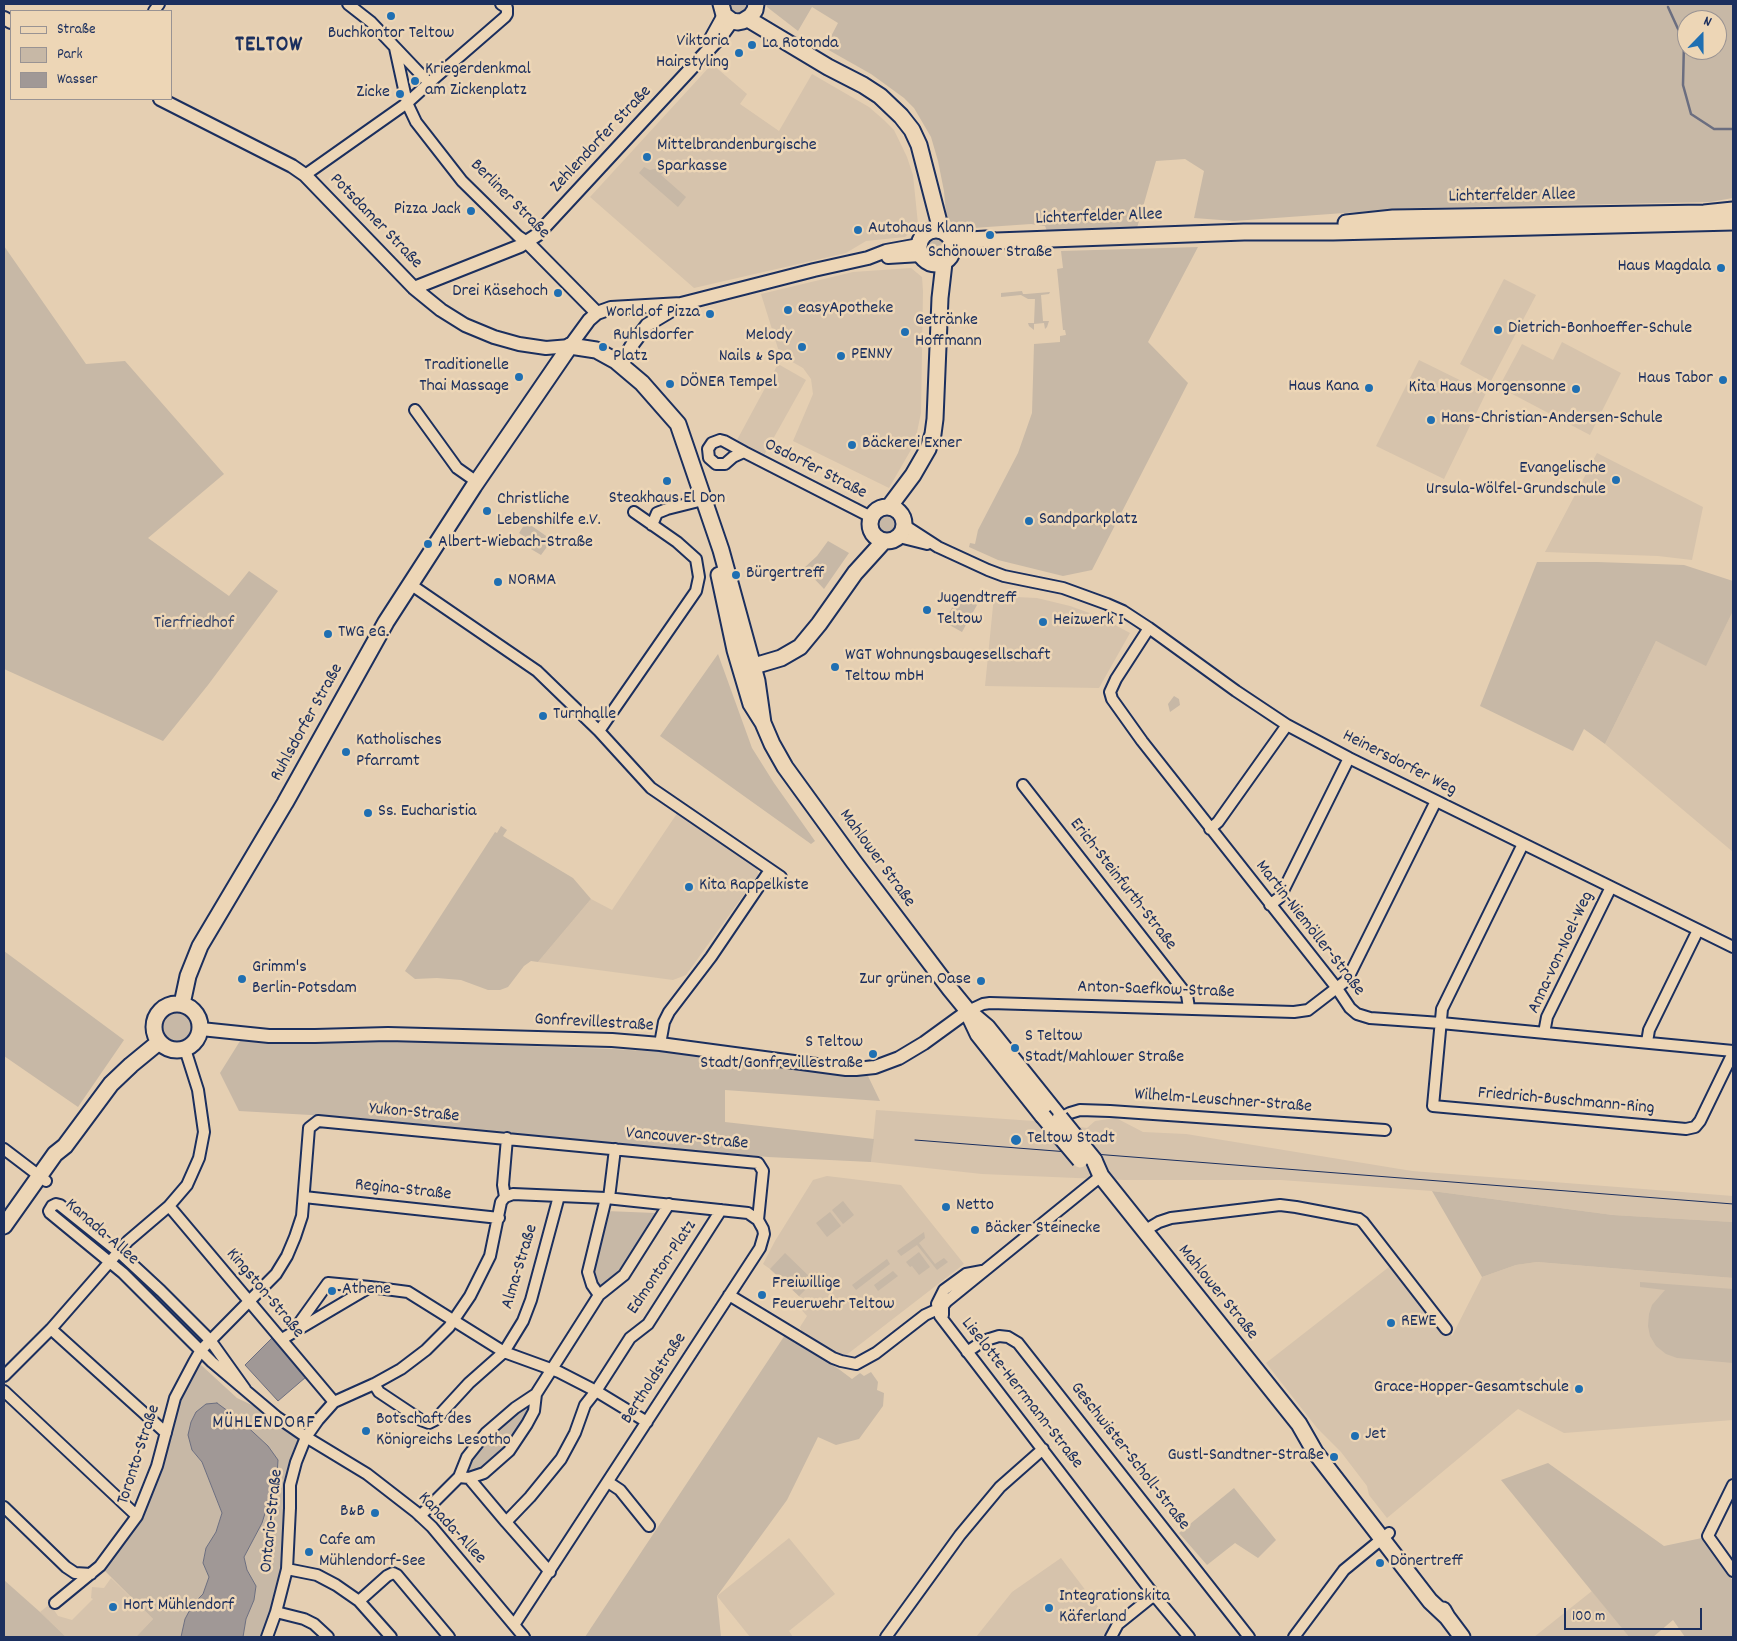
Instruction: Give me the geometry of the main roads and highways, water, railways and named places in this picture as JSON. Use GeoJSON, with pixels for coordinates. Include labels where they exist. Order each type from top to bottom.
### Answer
{"type":"FeatureCollection","features":[{"type":"Feature","properties":{"kind":"main road"},"geometry":{"type":"LineString","coordinates":[[726,13],[743,21],[753,11],[804,51],[880,96],[901,116],[912,130],[919,145],[928,182],[935,231]]}},
{"type":"Feature","properties":{"kind":"main road","name":"Lichterfelder Allee"},"geometry":{"type":"LineString","coordinates":[[1293,231],[1393,218],[1704,213],[1733,210]]}},
{"type":"Feature","properties":{"kind":"main road","name":"Lichterfelder Allee"},"geometry":{"type":"LineString","coordinates":[[953,245],[987,246],[996,241],[1293,231],[1334,232],[1733,222]]}},
{"type":"Feature","properties":{"kind":"main road"},"geometry":{"type":"LineString","coordinates":[[898,520],[878,509],[871,517],[869,526],[878,538],[894,540],[898,520],[913,475],[928,448],[935,419],[940,298],[929,257],[921,239],[935,231],[946,232],[953,245],[951,258],[929,257]]}},
{"type":"Feature","properties":{"kind":"main road","name":"Mahlower Straße"},"geometry":{"type":"LineString","coordinates":[[570,346],[596,350],[622,366],[642,383],[678,424],[722,550],[747,668],[761,701],[763,723],[772,744],[785,766],[854,862],[968,1011],[987,1028],[1060,1118],[1087,1160],[1090,1172],[1101,1176],[1305,1432],[1324,1450],[1385,1536],[1427,1582],[1447,1617],[1462,1637]]}},
{"type":"Feature","properties":{"kind":"main road","name":"Ruhlsdorfer Straße"},"geometry":{"type":"LineString","coordinates":[[182,1004],[188,976],[200,946],[274,822],[386,622],[477,482],[570,346]]}},
{"type":"Feature","properties":{"kind":"main road"},"geometry":{"type":"LineString","coordinates":[[747,668],[781,658],[800,647],[819,624],[878,538]]}},
{"type":"Feature","properties":{"kind":"main road"},"geometry":{"type":"LineString","coordinates":[[182,1004],[188,1006],[198,1016],[200,1029],[193,1045],[185,1049],[171,1050],[159,1042],[153,1027],[156,1017],[166,1006],[182,1004]]}},
{"type":"Feature","properties":{"kind":"main road","name":"Mahlower Straße"},"geometry":{"type":"LineString","coordinates":[[968,1011],[978,1034],[1043,1116],[1087,1160]]}},
{"type":"Feature","properties":{"kind":"main road"},"geometry":{"type":"LineString","coordinates":[[4,1226],[43,1178],[55,1154],[65,1146],[111,1084],[159,1042]]}},
{"type":"Feature","properties":{"kind":"water"},"geometry":{"type":"Polygon","coordinates":[[[272,1338],[306,1377],[278,1401],[245,1365],[272,1338]]]}},
{"type":"Feature","properties":{"kind":"water"},"geometry":{"type":"Polygon","coordinates":[[[217,1403],[240,1420],[268,1446],[278,1460],[277,1475],[262,1523],[244,1557],[247,1570],[256,1586],[254,1600],[246,1619],[243,1637],[181,1637],[185,1619],[193,1604],[203,1594],[209,1577],[203,1563],[206,1548],[216,1532],[222,1513],[202,1462],[192,1450],[188,1435],[196,1412],[206,1404],[217,1403]]]}},
{"type":"Feature","properties":{"kind":"waterway"},"geometry":{"type":"LineString","coordinates":[[1668,7],[1684,42],[1683,85],[1691,114],[1714,129],[1733,129]]}},
{"type":"Feature","properties":{"kind":"tram line"},"geometry":{"type":"LineString","coordinates":[[915,1140],[1733,1204]]}},
{"type":"Feature","properties":{"kind":"place","name":"Buchkontor Teltow"},"geometry":{"type":"Point","coordinates":[391,16]}},
{"type":"Feature","properties":{"kind":"place","name":"La Rotonda"},"geometry":{"type":"Point","coordinates":[752,45]}},
{"type":"Feature","properties":{"kind":"place","name":"Viktoria Hairstyling"},"geometry":{"type":"Point","coordinates":[739,53]}},
{"type":"Feature","properties":{"kind":"place","name":"Kriegerdenkmal am Zickenplatz"},"geometry":{"type":"Point","coordinates":[415,81]}},
{"type":"Feature","properties":{"kind":"place","name":"Zicke"},"geometry":{"type":"Point","coordinates":[400,94]}},
{"type":"Feature","properties":{"kind":"place","name":"Mittelbrandenburgische Sparkasse"},"geometry":{"type":"Point","coordinates":[647,157]}},
{"type":"Feature","properties":{"kind":"place","name":"Pizza Jack"},"geometry":{"type":"Point","coordinates":[471,211]}},
{"type":"Feature","properties":{"kind":"place","name":"Autohaus Klann"},"geometry":{"type":"Point","coordinates":[858,230]}},
{"type":"Feature","properties":{"kind":"place","name":"Schönower Straße"},"geometry":{"type":"Point","coordinates":[990,235]}},
{"type":"Feature","properties":{"kind":"place","name":"Haus Magdala"},"geometry":{"type":"Point","coordinates":[1721,268]}},
{"type":"Feature","properties":{"kind":"place","name":"Drei Käsehoch"},"geometry":{"type":"Point","coordinates":[558,293]}},
{"type":"Feature","properties":{"kind":"place","name":"easyApotheke"},"geometry":{"type":"Point","coordinates":[788,310]}},
{"type":"Feature","properties":{"kind":"place","name":"World of Pizza"},"geometry":{"type":"Point","coordinates":[710,314]}},
{"type":"Feature","properties":{"kind":"place","name":"Dietrich-Bonhoeffer-Schule"},"geometry":{"type":"Point","coordinates":[1498,330]}},
{"type":"Feature","properties":{"kind":"place","name":"Getränke Hoffmann"},"geometry":{"type":"Point","coordinates":[905,332]}},
{"type":"Feature","properties":{"kind":"place","name":"Ruhlsdorfer Platz"},"geometry":{"type":"Point","coordinates":[603,347]}},
{"type":"Feature","properties":{"kind":"place","name":"Melody Nails & Spa"},"geometry":{"type":"Point","coordinates":[802,347]}},
{"type":"Feature","properties":{"kind":"place","name":"PENNY"},"geometry":{"type":"Point","coordinates":[841,356]}},
{"type":"Feature","properties":{"kind":"place","name":"Traditionelle Thai Massage"},"geometry":{"type":"Point","coordinates":[519,377]}},
{"type":"Feature","properties":{"kind":"place","name":"Haus Tabor"},"geometry":{"type":"Point","coordinates":[1723,380]}},
{"type":"Feature","properties":{"kind":"place","name":"DÖNER Tempel"},"geometry":{"type":"Point","coordinates":[670,384]}},
{"type":"Feature","properties":{"kind":"place","name":"Haus Kana"},"geometry":{"type":"Point","coordinates":[1369,388]}},
{"type":"Feature","properties":{"kind":"place","name":"Kita Haus Morgensonne"},"geometry":{"type":"Point","coordinates":[1576,389]}},
{"type":"Feature","properties":{"kind":"place","name":"Hans-Christian-Andersen-Schule"},"geometry":{"type":"Point","coordinates":[1431,420]}},
{"type":"Feature","properties":{"kind":"place","name":"Bäckerei Exner"},"geometry":{"type":"Point","coordinates":[852,445]}},
{"type":"Feature","properties":{"kind":"place","name":"Evangelische Ursula-Wölfel-Grundschule"},"geometry":{"type":"Point","coordinates":[1616,480]}},
{"type":"Feature","properties":{"kind":"place","name":"Steakhaus El Don"},"geometry":{"type":"Point","coordinates":[667,481]}},
{"type":"Feature","properties":{"kind":"place","name":"Christliche Lebenshilfe e.V."},"geometry":{"type":"Point","coordinates":[487,511]}},
{"type":"Feature","properties":{"kind":"place","name":"Sandparkplatz"},"geometry":{"type":"Point","coordinates":[1029,521]}},
{"type":"Feature","properties":{"kind":"place","name":"Albert-Wiebach-Straße"},"geometry":{"type":"Point","coordinates":[428,544]}},
{"type":"Feature","properties":{"kind":"place","name":"Bürgertreff"},"geometry":{"type":"Point","coordinates":[736,575]}},
{"type":"Feature","properties":{"kind":"place","name":"NORMA"},"geometry":{"type":"Point","coordinates":[498,582]}},
{"type":"Feature","properties":{"kind":"place","name":"Jugendtreff Teltow"},"geometry":{"type":"Point","coordinates":[927,610]}},
{"type":"Feature","properties":{"kind":"place","name":"Heizwerk I"},"geometry":{"type":"Point","coordinates":[1043,622]}},
{"type":"Feature","properties":{"kind":"place","name":"TWG eG."},"geometry":{"type":"Point","coordinates":[328,634]}},
{"type":"Feature","properties":{"kind":"place","name":"WGT Wohnungsbaugesellschaft Teltow mbH"},"geometry":{"type":"Point","coordinates":[835,667]}},
{"type":"Feature","properties":{"kind":"place","name":"Turnhalle"},"geometry":{"type":"Point","coordinates":[543,716]}},
{"type":"Feature","properties":{"kind":"place","name":"Katholisches Pfarramt"},"geometry":{"type":"Point","coordinates":[346,752]}},
{"type":"Feature","properties":{"kind":"place","name":"Ss. Eucharistia"},"geometry":{"type":"Point","coordinates":[368,813]}},
{"type":"Feature","properties":{"kind":"place","name":"Kita Rappelkiste"},"geometry":{"type":"Point","coordinates":[689,887]}},
{"type":"Feature","properties":{"kind":"place","name":"Grimm's Berlin-Potsdam"},"geometry":{"type":"Point","coordinates":[242,979]}},
{"type":"Feature","properties":{"kind":"place","name":"Zur grünen Oase"},"geometry":{"type":"Point","coordinates":[981,981]}},
{"type":"Feature","properties":{"kind":"place","name":"S Teltow Stadt/Mahlower Straße"},"geometry":{"type":"Point","coordinates":[1015,1048]}},
{"type":"Feature","properties":{"kind":"place","name":"S Teltow Stadt/Gonfrevillestraße"},"geometry":{"type":"Point","coordinates":[873,1054]}},
{"type":"Feature","properties":{"kind":"place","name":"Teltow Stadt"},"geometry":{"type":"Point","coordinates":[1016,1140]}},
{"type":"Feature","properties":{"kind":"place","name":"Netto"},"geometry":{"type":"Point","coordinates":[946,1207]}},
{"type":"Feature","properties":{"kind":"place","name":"Bäcker Steinecke"},"geometry":{"type":"Point","coordinates":[975,1230]}},
{"type":"Feature","properties":{"kind":"place","name":"Athene"},"geometry":{"type":"Point","coordinates":[332,1291]}},
{"type":"Feature","properties":{"kind":"place","name":"Freiwillige Feuerwehr Teltow"},"geometry":{"type":"Point","coordinates":[762,1295]}},
{"type":"Feature","properties":{"kind":"place","name":"REWE"},"geometry":{"type":"Point","coordinates":[1391,1323]}},
{"type":"Feature","properties":{"kind":"place","name":"Grace-Hopper-Gesamtschule"},"geometry":{"type":"Point","coordinates":[1579,1389]}},
{"type":"Feature","properties":{"kind":"place","name":"Botschaft des Königreichs Lesotho"},"geometry":{"type":"Point","coordinates":[366,1431]}},
{"type":"Feature","properties":{"kind":"place","name":"Jet"},"geometry":{"type":"Point","coordinates":[1355,1436]}},
{"type":"Feature","properties":{"kind":"place","name":"Gustl-Sandtner-Straße"},"geometry":{"type":"Point","coordinates":[1334,1457]}},
{"type":"Feature","properties":{"kind":"place","name":"B&B"},"geometry":{"type":"Point","coordinates":[375,1513]}},
{"type":"Feature","properties":{"kind":"place","name":"Cafe am Mühlendorf-See"},"geometry":{"type":"Point","coordinates":[309,1552]}},
{"type":"Feature","properties":{"kind":"place","name":"Dönertreff"},"geometry":{"type":"Point","coordinates":[1380,1563]}},
{"type":"Feature","properties":{"kind":"place","name":"Hort Mühlendorf"},"geometry":{"type":"Point","coordinates":[113,1607]}},
{"type":"Feature","properties":{"kind":"place","name":"Integrationskita Käferland"},"geometry":{"type":"Point","coordinates":[1049,1608]}},
{"type":"Feature","properties":{"kind":"district","name":"TELTOW"},"geometry":{"type":"Point","coordinates":[269,47]}},
{"type":"Feature","properties":{"kind":"district","name":"MÜHLENDORF"},"geometry":{"type":"Point","coordinates":[264,1424]}},
{"type":"Feature","properties":{"kind":"park label","name":"Tierfriedhof"},"geometry":{"type":"Point","coordinates":[194,625]}}]}
